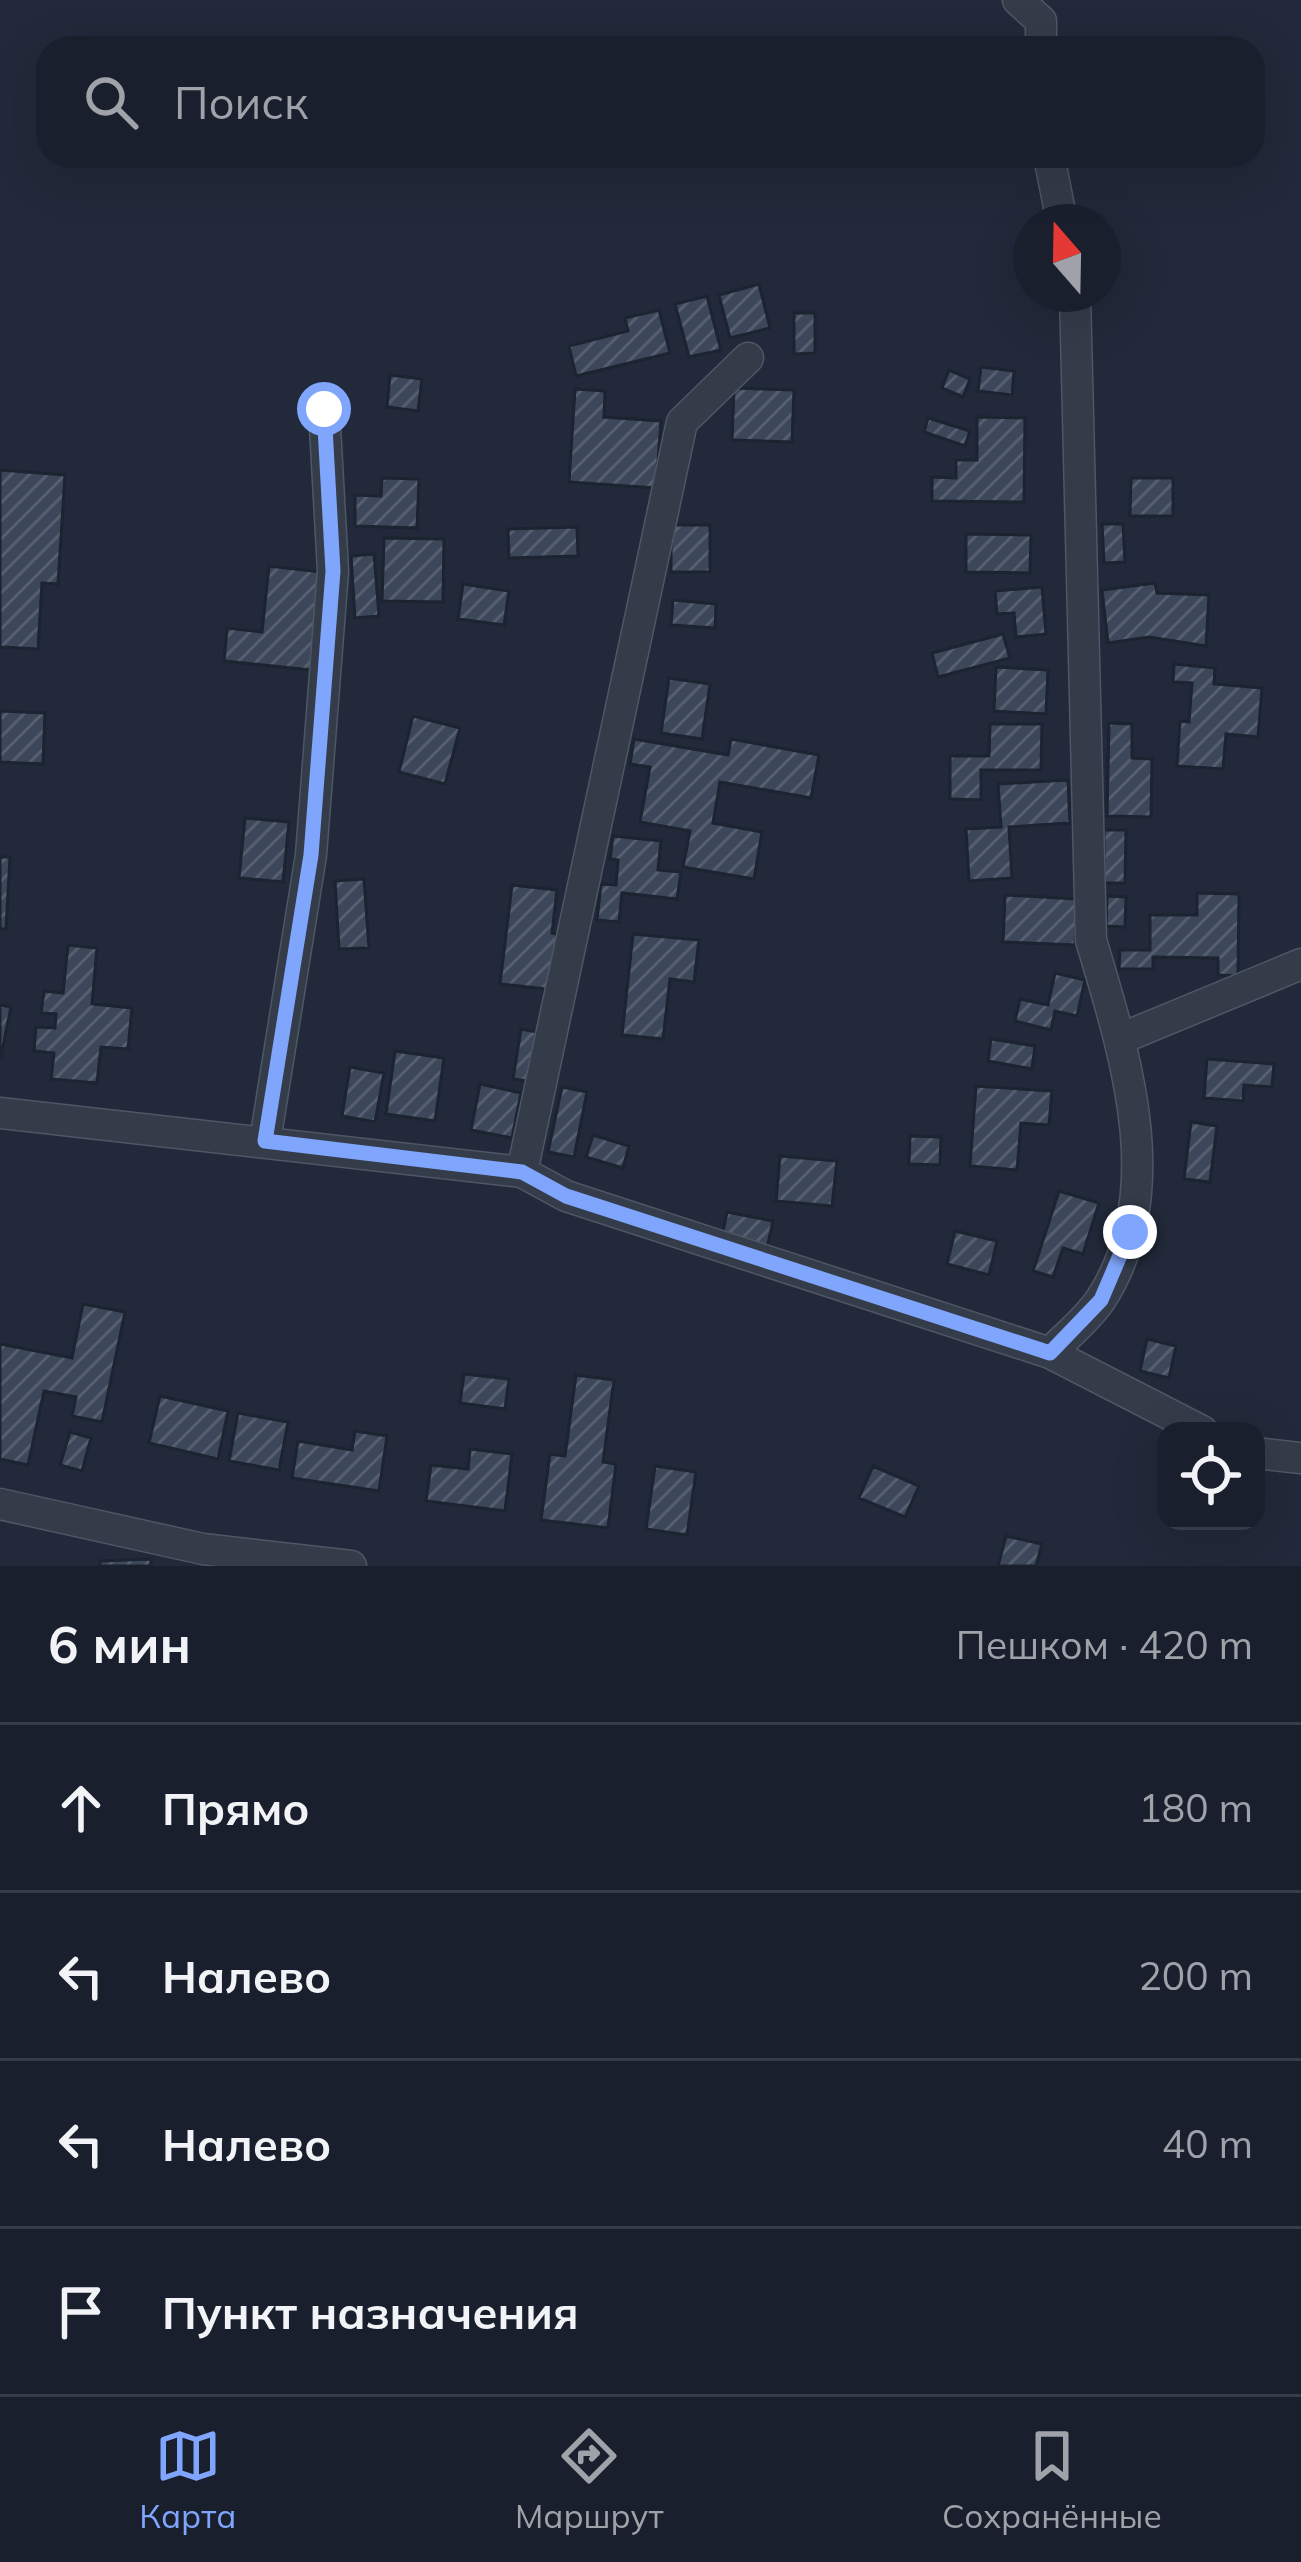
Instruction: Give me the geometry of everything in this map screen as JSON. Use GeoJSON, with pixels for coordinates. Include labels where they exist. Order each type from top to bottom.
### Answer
{"type":"FeatureCollection","features":[{"type":"Feature","properties":{"kind":"street"},"geometry":{"type":"LineString","coordinates":[[1018,0],[1041,21],[1041,36]]}},
{"type":"Feature","properties":{"kind":"street"},"geometry":{"type":"LineString","coordinates":[[1051,168],[1058,204]]}},
{"type":"Feature","properties":{"kind":"street"},"geometry":{"type":"LineString","coordinates":[[1050,1353],[1101,1300],[1130,1232],[1140,1165],[1120,1039],[1091,940],[1075,312]]}},
{"type":"Feature","properties":{"kind":"street"},"geometry":{"type":"LineString","coordinates":[[522,1172],[682,422],[748,358]]}},
{"type":"Feature","properties":{"kind":"street"},"geometry":{"type":"LineString","coordinates":[[265,1141],[311,855],[333,571],[324,409]]}},
{"type":"Feature","properties":{"kind":"street"},"geometry":{"type":"LineString","coordinates":[[1120,1039],[1301,964]]}},
{"type":"Feature","properties":{"kind":"street"},"geometry":{"type":"LineString","coordinates":[[0,1113],[522,1172],[566,1196],[1050,1353],[1184,1422]]}},
{"type":"Feature","properties":{"kind":"street"},"geometry":{"type":"LineString","coordinates":[[1265,1454],[1301,1458]]}},
{"type":"Feature","properties":{"kind":"street"},"geometry":{"type":"LineString","coordinates":[[0,1504],[203,1549],[351,1566]]}},
{"type":"Feature","properties":{"kind":"building"},"geometry":{"type":"Polygon","coordinates":[[[759,284],[770,328],[730,338],[719,295],[759,284]]]}},
{"type":"Feature","properties":{"kind":"building"},"geometry":{"type":"Polygon","coordinates":[[[707,296],[721,350],[689,357],[675,304],[707,296]]]}},
{"type":"Feature","properties":{"kind":"building"},"geometry":{"type":"Polygon","coordinates":[[[659,310],[670,353],[576,376],[569,346],[628,331],[625,318],[659,310]]]}},
{"type":"Feature","properties":{"kind":"building"},"geometry":{"type":"Polygon","coordinates":[[[794,313],[815,313],[815,353],[794,354],[794,313]]]}},
{"type":"Feature","properties":{"kind":"building"},"geometry":{"type":"Polygon","coordinates":[[[981,367],[1014,371],[1012,395],[978,391],[981,367]]]}},
{"type":"Feature","properties":{"kind":"building"},"geometry":{"type":"Polygon","coordinates":[[[949,370],[970,379],[963,397],[942,388],[949,370]]]}},
{"type":"Feature","properties":{"kind":"building"},"geometry":{"type":"Polygon","coordinates":[[[390,375],[422,379],[418,411],[387,407],[390,375]]]}},
{"type":"Feature","properties":{"kind":"building"},"geometry":{"type":"Polygon","coordinates":[[[734,388],[794,390],[792,442],[732,440],[734,388]]]}},
{"type":"Feature","properties":{"kind":"building"},"geometry":{"type":"Polygon","coordinates":[[[575,389],[605,391],[604,417],[661,421],[656,488],[569,482],[575,389]]]}},
{"type":"Feature","properties":{"kind":"building"},"geometry":{"type":"Polygon","coordinates":[[[977,417],[1025,418],[1024,502],[932,501],[932,477],[956,478],[956,460],[977,460],[977,417]]]}},
{"type":"Feature","properties":{"kind":"building"},"geometry":{"type":"Polygon","coordinates":[[[928,418],[970,431],[965,446],[924,432],[928,418]]]}},
{"type":"Feature","properties":{"kind":"building"},"geometry":{"type":"Polygon","coordinates":[[[0,470],[65,475],[58,584],[42,583],[38,649],[0,647],[0,470]]]}},
{"type":"Feature","properties":{"kind":"building"},"geometry":{"type":"Polygon","coordinates":[[[382,478],[419,479],[417,528],[355,526],[355,495],[381,496],[382,478]]]}},
{"type":"Feature","properties":{"kind":"building"},"geometry":{"type":"Polygon","coordinates":[[[1131,478],[1173,478],[1173,516],[1130,516],[1131,478]]]}},
{"type":"Feature","properties":{"kind":"building"},"geometry":{"type":"Polygon","coordinates":[[[1102,524],[1123,524],[1125,562],[1104,563],[1102,524]]]}},
{"type":"Feature","properties":{"kind":"building"},"geometry":{"type":"Polygon","coordinates":[[[671,525],[710,525],[710,572],[671,572],[671,525]]]}},
{"type":"Feature","properties":{"kind":"building"},"geometry":{"type":"Polygon","coordinates":[[[577,527],[578,556],[509,558],[508,529],[577,527]]]}},
{"type":"Feature","properties":{"kind":"building"},"geometry":{"type":"Polygon","coordinates":[[[966,534],[1031,535],[1030,573],[966,572],[966,534]]]}},
{"type":"Feature","properties":{"kind":"building"},"geometry":{"type":"Polygon","coordinates":[[[384,538],[444,539],[443,602],[382,601],[384,538]]]}},
{"type":"Feature","properties":{"kind":"building"},"geometry":{"type":"Polygon","coordinates":[[[374,554],[379,616],[355,618],[351,556],[374,554]]]}},
{"type":"Feature","properties":{"kind":"building"},"geometry":{"type":"Polygon","coordinates":[[[269,566],[321,572],[311,670],[224,661],[227,628],[262,632],[269,566]]]}},
{"type":"Feature","properties":{"kind":"building"},"geometry":{"type":"Polygon","coordinates":[[[1155,583],[1157,593],[1209,595],[1206,646],[1149,637],[1108,643],[1102,590],[1155,583]]]}},
{"type":"Feature","properties":{"kind":"building"},"geometry":{"type":"Polygon","coordinates":[[[463,584],[509,591],[504,625],[458,619],[463,584]]]}},
{"type":"Feature","properties":{"kind":"building"},"geometry":{"type":"Polygon","coordinates":[[[1042,587],[1046,634],[1016,637],[1014,613],[997,614],[995,591],[1042,587]]]}},
{"type":"Feature","properties":{"kind":"building"},"geometry":{"type":"Polygon","coordinates":[[[673,600],[716,604],[715,628],[671,625],[673,600]]]}},
{"type":"Feature","properties":{"kind":"building"},"geometry":{"type":"Polygon","coordinates":[[[1003,634],[1010,658],[938,677],[932,653],[1003,634]]]}},
{"type":"Feature","properties":{"kind":"building"},"geometry":{"type":"Polygon","coordinates":[[[1174,664],[1215,668],[1214,684],[1262,688],[1258,737],[1226,734],[1223,769],[1177,766],[1180,721],[1189,722],[1192,683],[1173,682],[1174,664]]]}},
{"type":"Feature","properties":{"kind":"building"},"geometry":{"type":"Polygon","coordinates":[[[996,667],[1048,670],[1046,714],[994,711],[996,667]]]}},
{"type":"Feature","properties":{"kind":"building"},"geometry":{"type":"Polygon","coordinates":[[[669,678],[710,684],[702,739],[661,733],[669,678]]]}},
{"type":"Feature","properties":{"kind":"building"},"geometry":{"type":"Polygon","coordinates":[[[0,711],[45,713],[43,764],[0,762],[0,711]]]}},
{"type":"Feature","properties":{"kind":"building"},"geometry":{"type":"Polygon","coordinates":[[[413,716],[460,728],[445,784],[399,772],[413,716]]]}},
{"type":"Feature","properties":{"kind":"building"},"geometry":{"type":"Polygon","coordinates":[[[1109,723],[1132,724],[1132,758],[1152,759],[1151,817],[1107,816],[1109,723]]]}},
{"type":"Feature","properties":{"kind":"building"},"geometry":{"type":"Polygon","coordinates":[[[990,724],[1042,724],[1041,770],[981,770],[981,800],[950,799],[950,756],[989,756],[990,724]]]}},
{"type":"Feature","properties":{"kind":"building"},"geometry":{"type":"Polygon","coordinates":[[[634,739],[728,755],[731,739],[819,755],[811,798],[720,782],[713,823],[762,832],[754,879],[683,867],[690,831],[640,822],[650,767],[630,764],[634,739]]]}},
{"type":"Feature","properties":{"kind":"building"},"geometry":{"type":"Polygon","coordinates":[[[1068,780],[1070,823],[1009,827],[1012,878],[969,881],[966,829],[1001,827],[998,784],[1068,780]]]}},
{"type":"Feature","properties":{"kind":"building"},"geometry":{"type":"Polygon","coordinates":[[[245,818],[289,822],[283,882],[239,878],[245,818]]]}},
{"type":"Feature","properties":{"kind":"building"},"geometry":{"type":"Polygon","coordinates":[[[1104,830],[1126,830],[1125,883],[1104,883],[1104,830]]]}},
{"type":"Feature","properties":{"kind":"building"},"geometry":{"type":"Polygon","coordinates":[[[613,836],[661,841],[658,870],[681,872],[677,899],[622,893],[619,922],[597,920],[601,884],[616,885],[618,860],[610,859],[613,836]]]}},
{"type":"Feature","properties":{"kind":"building"},"geometry":{"type":"Polygon","coordinates":[[[0,857],[10,857],[6,929],[0,929],[0,857]]]}},
{"type":"Feature","properties":{"kind":"building"},"geometry":{"type":"Polygon","coordinates":[[[364,879],[369,948],[339,949],[335,881],[364,879]]]}},
{"type":"Feature","properties":{"kind":"building"},"geometry":{"type":"Polygon","coordinates":[[[512,885],[557,890],[552,933],[561,935],[555,990],[500,984],[512,885]]]}},
{"type":"Feature","properties":{"kind":"building"},"geometry":{"type":"Polygon","coordinates":[[[1197,893],[1239,894],[1238,976],[1218,975],[1218,958],[1153,957],[1153,969],[1119,969],[1120,950],[1150,950],[1150,915],[1197,915],[1197,893]]]}},
{"type":"Feature","properties":{"kind":"building"},"geometry":{"type":"Polygon","coordinates":[[[1005,895],[1077,899],[1075,945],[1003,942],[1005,895]]]}},
{"type":"Feature","properties":{"kind":"building"},"geometry":{"type":"Polygon","coordinates":[[[1107,896],[1126,897],[1125,927],[1106,926],[1107,896]]]}},
{"type":"Feature","properties":{"kind":"building"},"geometry":{"type":"Polygon","coordinates":[[[633,934],[699,940],[694,982],[670,979],[663,1039],[622,1035],[633,934]]]}},
{"type":"Feature","properties":{"kind":"building"},"geometry":{"type":"Polygon","coordinates":[[[68,945],[97,948],[92,1004],[132,1008],[128,1049],[101,1047],[97,1083],[51,1079],[54,1053],[34,1051],[36,1027],[55,1028],[56,1014],[41,1013],[44,991],[63,993],[68,945]]]}},
{"type":"Feature","properties":{"kind":"building"},"geometry":{"type":"Polygon","coordinates":[[[1055,973],[1085,980],[1077,1016],[1055,1011],[1051,1030],[1015,1021],[1020,999],[1048,1005],[1055,973]]]}},
{"type":"Feature","properties":{"kind":"building"},"geometry":{"type":"Polygon","coordinates":[[[0,1005],[11,1007],[1,1056],[0,1056],[0,1005]]]}},
{"type":"Feature","properties":{"kind":"building"},"geometry":{"type":"Polygon","coordinates":[[[521,1029],[543,1033],[534,1082],[513,1079],[521,1029]]]}},
{"type":"Feature","properties":{"kind":"building"},"geometry":{"type":"Polygon","coordinates":[[[991,1039],[1035,1046],[1032,1069],[988,1061],[991,1039]]]}},
{"type":"Feature","properties":{"kind":"building"},"geometry":{"type":"Polygon","coordinates":[[[395,1051],[444,1058],[435,1121],[386,1114],[395,1051]]]}},
{"type":"Feature","properties":{"kind":"building"},"geometry":{"type":"Polygon","coordinates":[[[1207,1059],[1274,1064],[1272,1087],[1244,1085],[1243,1101],[1204,1098],[1207,1059]]]}},
{"type":"Feature","properties":{"kind":"building"},"geometry":{"type":"Polygon","coordinates":[[[350,1067],[384,1073],[375,1122],[342,1116],[350,1067]]]}},
{"type":"Feature","properties":{"kind":"building"},"geometry":{"type":"Polygon","coordinates":[[[480,1084],[521,1093],[512,1138],[471,1130],[480,1084]]]}},
{"type":"Feature","properties":{"kind":"building"},"geometry":{"type":"Polygon","coordinates":[[[976,1086],[1052,1091],[1049,1125],[1021,1123],[1017,1170],[970,1166],[976,1086]]]}},
{"type":"Feature","properties":{"kind":"building"},"geometry":{"type":"Polygon","coordinates":[[[562,1087],[587,1092],[574,1157],[548,1152],[562,1087]]]}},
{"type":"Feature","properties":{"kind":"building"},"geometry":{"type":"Polygon","coordinates":[[[1191,1122],[1217,1126],[1210,1182],[1184,1179],[1191,1122]]]}},
{"type":"Feature","properties":{"kind":"building"},"geometry":{"type":"Polygon","coordinates":[[[593,1135],[629,1146],[623,1168],[586,1157],[593,1135]]]}},
{"type":"Feature","properties":{"kind":"building"},"geometry":{"type":"Polygon","coordinates":[[[910,1136],[941,1137],[940,1165],[909,1164],[910,1136]]]}},
{"type":"Feature","properties":{"kind":"building"},"geometry":{"type":"Polygon","coordinates":[[[780,1156],[837,1161],[832,1206],[776,1201],[780,1156]]]}},
{"type":"Feature","properties":{"kind":"building"},"geometry":{"type":"Polygon","coordinates":[[[1059,1191],[1099,1203],[1083,1254],[1063,1248],[1053,1277],[1033,1271],[1059,1191]]]}},
{"type":"Feature","properties":{"kind":"building"},"geometry":{"type":"Polygon","coordinates":[[[727,1212],[773,1221],[766,1252],[721,1242],[727,1212]]]}},
{"type":"Feature","properties":{"kind":"building"},"geometry":{"type":"Polygon","coordinates":[[[955,1231],[997,1241],[989,1275],[947,1264],[955,1231]]]}},
{"type":"Feature","properties":{"kind":"building"},"geometry":{"type":"Polygon","coordinates":[[[83,1304],[125,1312],[102,1422],[72,1416],[76,1397],[44,1391],[28,1465],[0,1459],[0,1344],[72,1358],[83,1304]]]}},
{"type":"Feature","properties":{"kind":"building"},"geometry":{"type":"Polygon","coordinates":[[[1147,1339],[1176,1346],[1169,1378],[1140,1371],[1147,1339]]]}},
{"type":"Feature","properties":{"kind":"building"},"geometry":{"type":"Polygon","coordinates":[[[464,1374],[509,1379],[505,1409],[460,1403],[464,1374]]]}},
{"type":"Feature","properties":{"kind":"building"},"geometry":{"type":"Polygon","coordinates":[[[576,1375],[614,1380],[603,1462],[616,1464],[608,1528],[541,1520],[550,1454],[565,1456],[576,1375]]]}},
{"type":"Feature","properties":{"kind":"building"},"geometry":{"type":"Polygon","coordinates":[[[160,1396],[228,1411],[218,1459],[149,1443],[160,1396]]]}},
{"type":"Feature","properties":{"kind":"building"},"geometry":{"type":"Polygon","coordinates":[[[238,1413],[288,1422],[279,1470],[229,1461],[238,1413]]]}},
{"type":"Feature","properties":{"kind":"building"},"geometry":{"type":"Polygon","coordinates":[[[355,1431],[387,1436],[379,1491],[292,1478],[298,1441],[352,1450],[355,1431]]]}},
{"type":"Feature","properties":{"kind":"building"},"geometry":{"type":"Polygon","coordinates":[[[70,1432],[91,1438],[82,1471],[60,1465],[70,1432]]]}},
{"type":"Feature","properties":{"kind":"building"},"geometry":{"type":"Polygon","coordinates":[[[470,1449],[512,1454],[505,1511],[426,1501],[431,1465],[468,1469],[470,1449]]]}},
{"type":"Feature","properties":{"kind":"building"},"geometry":{"type":"Polygon","coordinates":[[[655,1466],[696,1472],[687,1535],[646,1529],[655,1466]]]}},
{"type":"Feature","properties":{"kind":"building"},"geometry":{"type":"Polygon","coordinates":[[[873,1466],[919,1486],[905,1517],[859,1498],[873,1466]]]}},
{"type":"Feature","properties":{"kind":"building"},"geometry":{"type":"Polygon","coordinates":[[[1006,1536],[1042,1544],[1036,1566],[998,1566],[1006,1536]]]}},
{"type":"Feature","properties":{"kind":"building"},"geometry":{"type":"Polygon","coordinates":[[[151,1559],[151,1566],[100,1566],[100,1561],[151,1559]]]}},
{"type":"Feature","properties":{"kind":"route"},"geometry":{"type":"LineString","coordinates":[[324,409],[333,571],[311,855],[265,1141],[522,1172],[566,1196],[1050,1353],[1101,1300],[1130,1232]]}}]}
